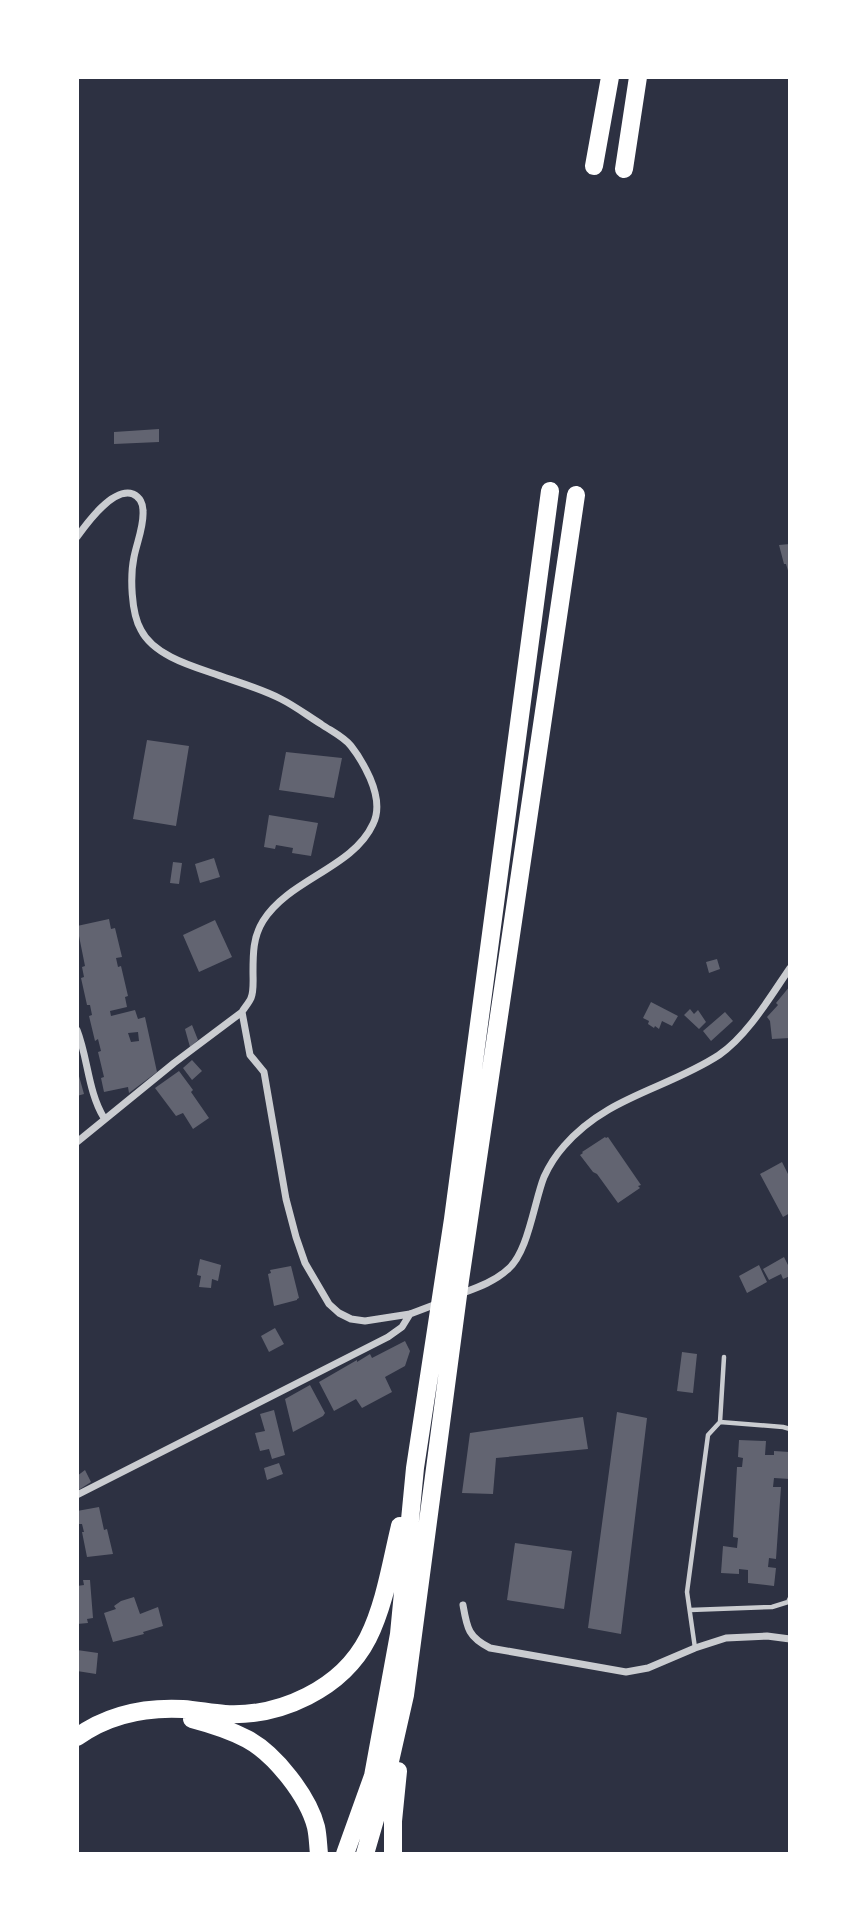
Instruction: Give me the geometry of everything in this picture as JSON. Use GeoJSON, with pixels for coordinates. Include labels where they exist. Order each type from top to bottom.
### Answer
{"type":"FeatureCollection","features":[{"type":"Feature","properties":{"kind":"highway"},"geometry":{"type":"LineString","coordinates":[[594,166],[610,77]]}},
{"type":"Feature","properties":{"kind":"highway"},"geometry":{"type":"LineString","coordinates":[[624,169],[638,77]]}},
{"type":"Feature","properties":{"kind":"highway"},"geometry":{"type":"LineString","coordinates":[[452,1281],[550,491]]}},
{"type":"Feature","properties":{"kind":"highway"},"geometry":{"type":"LineString","coordinates":[[393,1854],[393,1821],[405,1695],[442,1351],[576,495]]}},
{"type":"Feature","properties":{"kind":"highway"},"geometry":{"type":"LineString","coordinates":[[77,1737],[109,1719],[151,1709],[226,1714],[274,1709],[314,1692],[353,1660],[367,1639],[378,1614],[442,1351]]}},
{"type":"Feature","properties":{"kind":"highway"},"geometry":{"type":"LineString","coordinates":[[345,1854],[373,1776],[396,1647],[415,1468]]}},
{"type":"Feature","properties":{"kind":"highway"},"geometry":{"type":"LineString","coordinates":[[365,1854],[405,1695]]}},
{"type":"Feature","properties":{"kind":"highway"},"geometry":{"type":"LineString","coordinates":[[151,1709],[224,1728],[250,1741],[275,1760],[298,1788],[315,1825],[319,1854]]}},
{"type":"Feature","properties":{"kind":"street"},"geometry":{"type":"LineString","coordinates":[[77,537],[89,520],[117,495],[134,494],[140,499],[143,522],[133,561],[132,585],[140,630],[150,643],[192,666],[280,698],[350,743],[364,765],[377,805],[374,822],[364,839],[348,855],[278,904],[264,920],[253,952],[251,999],[242,1012],[104,1118],[77,1142]]}},
{"type":"Feature","properties":{"kind":"street"},"geometry":{"type":"LineString","coordinates":[[242,1012],[250,1055],[264,1072],[286,1199],[305,1263],[329,1304],[351,1319],[365,1321],[410,1314],[482,1285],[510,1269],[524,1242],[544,1177],[565,1145],[601,1112],[721,1053],[760,1012],[790,968]]}},
{"type":"Feature","properties":{"kind":"street"},"geometry":{"type":"LineString","coordinates":[[77,1030],[97,1107],[104,1118]]}},
{"type":"Feature","properties":{"kind":"street"},"geometry":{"type":"LineString","coordinates":[[77,1495],[388,1337],[402,1327],[410,1314]]}},
{"type":"Feature","properties":{"kind":"street"},"geometry":{"type":"LineString","coordinates":[[463,1605],[466,1626],[475,1641],[490,1648],[625,1672],[648,1668],[726,1638],[766,1636],[790,1639]]}},
{"type":"Feature","properties":{"kind":"lane"},"geometry":{"type":"LineString","coordinates":[[695,1648],[687,1592],[708,1435],[720,1422],[724,1357]]}},
{"type":"Feature","properties":{"kind":"lane"},"geometry":{"type":"LineString","coordinates":[[720,1422],[790,1429]]}},
{"type":"Feature","properties":{"kind":"lane"},"geometry":{"type":"LineString","coordinates":[[690,1610],[772,1607],[788,1602],[790,1598]]}},
{"type":"Feature","properties":{"kind":"building"},"geometry":{"type":"Polygon","coordinates":[[[159,429],[159,442],[114,444],[114,432],[159,429]]]}},
{"type":"Feature","properties":{"kind":"building"},"geometry":{"type":"Polygon","coordinates":[[[790,544],[790,574],[789,574],[779,545],[790,544]]]}},
{"type":"Feature","properties":{"kind":"building"},"geometry":{"type":"Polygon","coordinates":[[[147,740],[189,746],[176,826],[133,819],[147,740]]]}},
{"type":"Feature","properties":{"kind":"building"},"geometry":{"type":"Polygon","coordinates":[[[286,752],[342,758],[334,798],[279,790],[286,752]]]}},
{"type":"Feature","properties":{"kind":"building"},"geometry":{"type":"Polygon","coordinates":[[[269,815],[318,823],[311,856],[292,853],[293,848],[276,845],[275,849],[264,847],[269,815]]]}},
{"type":"Feature","properties":{"kind":"building"},"geometry":{"type":"Polygon","coordinates":[[[214,858],[220,877],[200,883],[195,864],[214,858]]]}},
{"type":"Feature","properties":{"kind":"building"},"geometry":{"type":"Polygon","coordinates":[[[173,862],[182,863],[179,884],[170,883],[173,862]]]}},
{"type":"Feature","properties":{"kind":"building"},"geometry":{"type":"Polygon","coordinates":[[[109,919],[111,929],[115,928],[122,957],[116,958],[118,967],[121,966],[128,996],[125,997],[127,1007],[110,1011],[111,1016],[135,1010],[138,1019],[145,1017],[157,1072],[129,1093],[128,1087],[104,1092],[101,1078],[104,1077],[98,1052],[101,1051],[98,1039],[95,1041],[89,1016],[92,1015],[90,1005],[87,1005],[81,978],[84,977],[82,967],[85,966],[77,926],[109,919]],[[138,1032],[128,1033],[131,1042],[139,1041],[138,1032]]]}},
{"type":"Feature","properties":{"kind":"building"},"geometry":{"type":"Polygon","coordinates":[[[215,920],[232,957],[199,972],[183,935],[215,920]]]}},
{"type":"Feature","properties":{"kind":"building"},"geometry":{"type":"Polygon","coordinates":[[[717,959],[720,969],[709,973],[706,962],[717,959]]]}},
{"type":"Feature","properties":{"kind":"building"},"geometry":{"type":"Polygon","coordinates":[[[790,986],[790,1038],[772,1039],[767,1017],[790,986]]]}},
{"type":"Feature","properties":{"kind":"building"},"geometry":{"type":"Polygon","coordinates":[[[651,1002],[678,1016],[672,1026],[662,1021],[659,1029],[648,1024],[649,1021],[643,1018],[651,1002]]]}},
{"type":"Feature","properties":{"kind":"building"},"geometry":{"type":"Polygon","coordinates":[[[690,1009],[694,1014],[698,1010],[706,1022],[699,1029],[684,1015],[690,1009]]]}},
{"type":"Feature","properties":{"kind":"building"},"geometry":{"type":"Polygon","coordinates":[[[725,1012],[733,1021],[711,1041],[703,1031],[725,1012]]]}},
{"type":"Feature","properties":{"kind":"building"},"geometry":{"type":"Polygon","coordinates":[[[192,1025],[198,1040],[190,1047],[185,1029],[192,1025]]]}},
{"type":"Feature","properties":{"kind":"building"},"geometry":{"type":"Polygon","coordinates":[[[192,1060],[202,1071],[192,1080],[183,1068],[192,1060]]]}},
{"type":"Feature","properties":{"kind":"building"},"geometry":{"type":"Polygon","coordinates":[[[77,1069],[84,1094],[77,1096],[77,1069]]]}},
{"type":"Feature","properties":{"kind":"building"},"geometry":{"type":"Polygon","coordinates":[[[179,1071],[209,1118],[193,1129],[183,1113],[176,1116],[155,1088],[179,1071]]]}},
{"type":"Feature","properties":{"kind":"building"},"geometry":{"type":"Polygon","coordinates":[[[608,1137],[641,1185],[618,1203],[580,1155],[608,1137]]]}},
{"type":"Feature","properties":{"kind":"building"},"geometry":{"type":"Polygon","coordinates":[[[782,1162],[790,1178],[790,1213],[783,1217],[760,1174],[782,1162]]]}},
{"type":"Feature","properties":{"kind":"building"},"geometry":{"type":"Polygon","coordinates":[[[784,1257],[790,1269],[790,1276],[783,1279],[781,1274],[769,1280],[763,1269],[784,1257]]]}},
{"type":"Feature","properties":{"kind":"building"},"geometry":{"type":"Polygon","coordinates":[[[200,1259],[221,1265],[218,1281],[212,1279],[211,1288],[199,1287],[201,1276],[197,1275],[200,1259]]]}},
{"type":"Feature","properties":{"kind":"building"},"geometry":{"type":"Polygon","coordinates":[[[759,1265],[767,1282],[747,1293],[739,1276],[759,1265]]]}},
{"type":"Feature","properties":{"kind":"building"},"geometry":{"type":"Polygon","coordinates":[[[291,1266],[299,1298],[274,1306],[268,1274],[271,1273],[270,1270],[291,1266]]]}},
{"type":"Feature","properties":{"kind":"building"},"geometry":{"type":"Polygon","coordinates":[[[275,1328],[284,1344],[269,1352],[261,1336],[275,1328]]]}},
{"type":"Feature","properties":{"kind":"building"},"geometry":{"type":"Polygon","coordinates":[[[405,1341],[410,1351],[405,1366],[385,1377],[392,1392],[362,1408],[356,1399],[334,1411],[319,1382],[357,1360],[370,1354],[372,1358],[405,1341]]]}},
{"type":"Feature","properties":{"kind":"building"},"geometry":{"type":"Polygon","coordinates":[[[682,1352],[697,1354],[693,1393],[677,1391],[682,1352]]]}},
{"type":"Feature","properties":{"kind":"building"},"geometry":{"type":"Polygon","coordinates":[[[310,1385],[325,1413],[293,1432],[285,1399],[310,1385]]]}},
{"type":"Feature","properties":{"kind":"building"},"geometry":{"type":"Polygon","coordinates":[[[274,1410],[285,1455],[272,1459],[269,1449],[260,1451],[255,1433],[265,1431],[260,1414],[274,1410]]]}},
{"type":"Feature","properties":{"kind":"building"},"geometry":{"type":"Polygon","coordinates":[[[617,1412],[647,1418],[621,1634],[588,1628],[617,1412]]]}},
{"type":"Feature","properties":{"kind":"building"},"geometry":{"type":"Polygon","coordinates":[[[583,1417],[588,1449],[496,1458],[493,1494],[462,1493],[470,1433],[583,1417]]]}},
{"type":"Feature","properties":{"kind":"building"},"geometry":{"type":"Polygon","coordinates":[[[739,1440],[766,1441],[765,1455],[774,1455],[774,1451],[790,1452],[790,1479],[774,1478],[773,1487],[781,1487],[776,1559],[769,1558],[768,1567],[776,1568],[774,1586],[748,1583],[748,1570],[739,1569],[739,1574],[721,1573],[723,1546],[737,1548],[738,1538],[733,1537],[737,1467],[742,1467],[743,1458],[738,1457],[739,1440]]]}},
{"type":"Feature","properties":{"kind":"building"},"geometry":{"type":"Polygon","coordinates":[[[279,1463],[283,1474],[267,1480],[264,1468],[279,1463]]]}},
{"type":"Feature","properties":{"kind":"building"},"geometry":{"type":"Polygon","coordinates":[[[85,1470],[91,1482],[77,1491],[77,1476],[85,1470]]]}},
{"type":"Feature","properties":{"kind":"building"},"geometry":{"type":"Polygon","coordinates":[[[99,1507],[113,1554],[87,1557],[84,1532],[82,1524],[79,1524],[77,1511],[99,1507]]]}},
{"type":"Feature","properties":{"kind":"building"},"geometry":{"type":"Polygon","coordinates":[[[515,1543],[572,1551],[564,1609],[507,1600],[515,1543]]]}},
{"type":"Feature","properties":{"kind":"building"},"geometry":{"type":"Polygon","coordinates":[[[83,1580],[90,1580],[93,1618],[87,1619],[88,1623],[77,1624],[77,1586],[84,1585],[83,1580]]]}},
{"type":"Feature","properties":{"kind":"building"},"geometry":{"type":"Polygon","coordinates":[[[134,1597],[140,1614],[158,1607],[163,1626],[113,1642],[104,1613],[116,1609],[114,1606],[121,1601],[134,1597]]]}},
{"type":"Feature","properties":{"kind":"building"},"geometry":{"type":"Polygon","coordinates":[[[77,1650],[98,1653],[96,1674],[77,1671],[77,1650]]]}}]}
